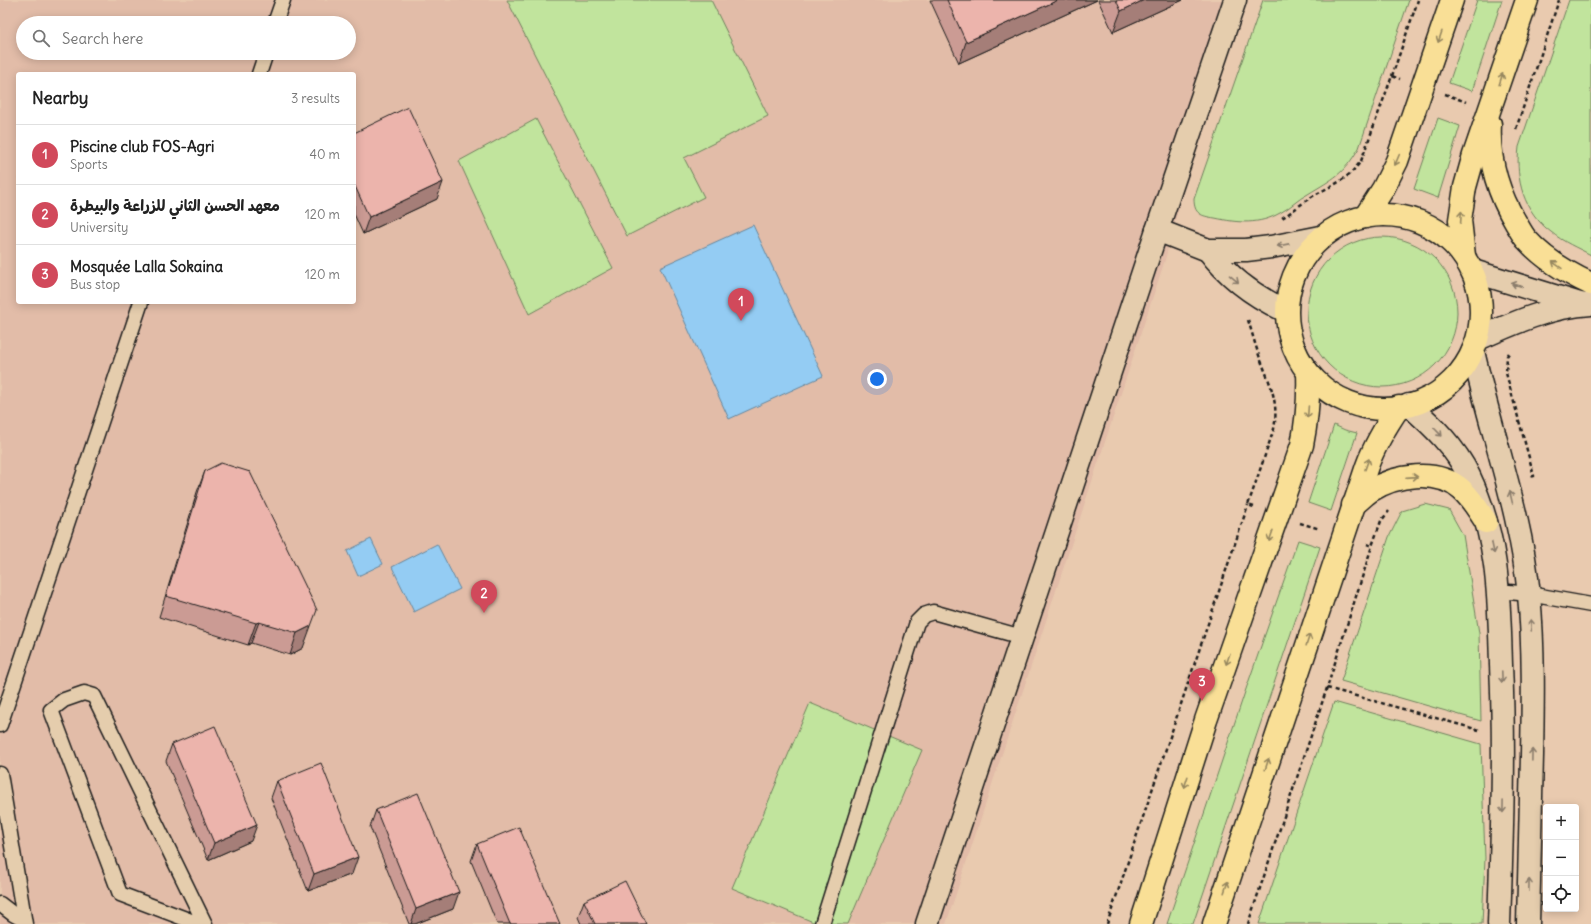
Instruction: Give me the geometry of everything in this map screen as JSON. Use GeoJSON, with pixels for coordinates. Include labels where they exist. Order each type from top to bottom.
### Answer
{"type":"FeatureCollection","features":[{"type":"Feature","properties":{"kind":"main road"},"geometry":{"type":"LineString","coordinates":[[1365,217],[1383,189],[1397,161],[1452,0]]}},
{"type":"Feature","properties":{"kind":"main road"},"geometry":{"type":"LineString","coordinates":[[1469,263],[1454,243],[1442,233],[1413,219],[1397,215],[1381,215],[1349,221],[1321,237],[1302,258],[1290,283],[1286,311],[1287,328],[1299,359],[1319,386],[1328,393],[1348,404],[1382,410],[1404,406],[1429,398],[1447,386],[1462,370],[1475,345],[1482,316],[1480,293],[1469,263],[1460,220],[1465,187],[1474,155],[1527,0]]}},
{"type":"Feature","properties":{"kind":"main road"},"geometry":{"type":"LineString","coordinates":[[1490,110],[1489,136],[1492,163],[1499,189],[1510,213],[1525,238],[1540,253],[1575,277],[1591,284]]}},
{"type":"Feature","properties":{"kind":"main road"},"geometry":{"type":"LineString","coordinates":[[1141,924],[1206,720],[1302,445],[1307,420],[1309,396],[1308,373]]}},
{"type":"Feature","properties":{"kind":"main road"},"geometry":{"type":"LineString","coordinates":[[1214,924],[1343,536],[1375,445],[1386,426],[1404,406]]}},
{"type":"Feature","properties":{"kind":"main road"},"geometry":{"type":"LineString","coordinates":[[1354,505],[1368,492],[1382,484],[1413,476],[1429,477],[1445,481],[1461,489],[1473,502],[1486,522]]}},
{"type":"Feature","properties":{"kind":"street"},"geometry":{"type":"LineString","coordinates":[[927,924],[1234,0]]}},
{"type":"Feature","properties":{"kind":"street"},"geometry":{"type":"LineString","coordinates":[[1157,230],[1208,250],[1246,250],[1271,248],[1321,237]]}},
{"type":"Feature","properties":{"kind":"street"},"geometry":{"type":"LineString","coordinates":[[1208,250],[1232,277],[1248,291],[1286,311]]}},
{"type":"Feature","properties":{"kind":"street"},"geometry":{"type":"LineString","coordinates":[[1469,263],[1586,304]]}},
{"type":"Feature","properties":{"kind":"street"},"geometry":{"type":"LineString","coordinates":[[1528,924],[1532,720],[1532,650],[1529,594],[1519,528],[1509,486],[1487,411],[1475,345],[1521,321],[1551,311],[1586,304]]}},
{"type":"Feature","properties":{"kind":"street"},"geometry":{"type":"LineString","coordinates":[[1404,406],[1443,437],[1457,455],[1469,475],[1486,522],[1496,564],[1499,592],[1503,737],[1499,924]]}},
{"type":"Feature","properties":{"kind":"lane"},"geometry":{"type":"LineString","coordinates":[[277,16],[283,0]]}},
{"type":"Feature","properties":{"kind":"lane"},"geometry":{"type":"LineString","coordinates":[[260,72],[264,60]]}},
{"type":"Feature","properties":{"kind":"lane"},"geometry":{"type":"LineString","coordinates":[[0,725],[140,304]]}},
{"type":"Feature","properties":{"kind":"lane"},"geometry":{"type":"LineString","coordinates":[[1499,592],[1529,594],[1591,605]]}},
{"type":"Feature","properties":{"kind":"lane"},"geometry":{"type":"LineString","coordinates":[[822,924],[917,622],[924,615],[933,612],[1022,637]]}},
{"type":"Feature","properties":{"kind":"lane"},"geometry":{"type":"LineString","coordinates":[[199,924],[120,894],[51,710],[64,700],[84,693],[94,696],[205,924]]}},
{"type":"Feature","properties":{"kind":"lane"},"geometry":{"type":"LineString","coordinates":[[0,774],[24,922]]}},
{"type":"Feature","properties":{"kind":"lane"},"geometry":{"type":"LineString","coordinates":[[0,904],[24,922]]}},
{"type":"Feature","properties":{"kind":"path"},"geometry":{"type":"LineString","coordinates":[[1279,220],[1311,198],[1345,179],[1353,172],[1361,161],[1418,0]]}},
{"type":"Feature","properties":{"kind":"path"},"geometry":{"type":"LineString","coordinates":[[1514,135],[1559,0]]}},
{"type":"Feature","properties":{"kind":"path"},"geometry":{"type":"LineString","coordinates":[[1392,76],[1519,121]]}},
{"type":"Feature","properties":{"kind":"path"},"geometry":{"type":"LineString","coordinates":[[1107,924],[1274,429],[1276,405],[1274,393],[1259,356],[1246,315]]}},
{"type":"Feature","properties":{"kind":"path"},"geometry":{"type":"LineString","coordinates":[[1509,486],[1534,476],[1506,373],[1507,356],[1512,349]]}},
{"type":"Feature","properties":{"kind":"path"},"geometry":{"type":"LineString","coordinates":[[1248,505],[1372,546]]}},
{"type":"Feature","properties":{"kind":"path"},"geometry":{"type":"LineString","coordinates":[[1248,924],[1327,688],[1372,546],[1381,521],[1393,507]]}},
{"type":"Feature","properties":{"kind":"path"},"geometry":{"type":"LineString","coordinates":[[1327,688],[1503,737]]}},
{"type":"Feature","properties":{"kind":"shaded area"},"geometry":{"type":"Polygon","coordinates":[[[0,0],[1233,0],[1165,260],[946,924],[0,924],[0,0]]]}},
{"type":"Feature","properties":{"kind":"green space"},"geometry":{"type":"Polygon","coordinates":[[[507,0],[711,0],[768,116],[684,158],[704,197],[627,236],[507,0]]]}},
{"type":"Feature","properties":{"kind":"green space"},"geometry":{"type":"Polygon","coordinates":[[[1263,0],[1409,0],[1359,148],[1343,170],[1331,180],[1304,196],[1284,211],[1264,220],[1240,222],[1202,215],[1195,208],[1194,199],[1263,0]]]}},
{"type":"Feature","properties":{"kind":"green space"},"geometry":{"type":"Polygon","coordinates":[[[1477,0],[1502,0],[1472,91],[1449,83],[1477,0]]]}},
{"type":"Feature","properties":{"kind":"green space"},"geometry":{"type":"Polygon","coordinates":[[[1569,0],[1591,0],[1591,255],[1560,239],[1542,224],[1528,205],[1520,183],[1518,159],[1519,147],[1569,0]]]}},
{"type":"Feature","properties":{"kind":"green space"},"geometry":{"type":"Polygon","coordinates":[[[1438,118],[1460,126],[1438,198],[1414,189],[1438,118]]]}},
{"type":"Feature","properties":{"kind":"green space"},"geometry":{"type":"Polygon","coordinates":[[[536,119],[613,268],[529,314],[459,161],[536,119]]]}},
{"type":"Feature","properties":{"kind":"green space"},"geometry":{"type":"Polygon","coordinates":[[[1382,237],[1404,240],[1424,250],[1435,259],[1444,270],[1454,290],[1457,312],[1454,334],[1444,354],[1435,365],[1424,374],[1404,384],[1382,387],[1360,384],[1340,374],[1329,365],[1320,354],[1310,334],[1307,312],[1310,290],[1320,270],[1329,259],[1340,250],[1360,240],[1382,237]]]}},
{"type":"Feature","properties":{"kind":"green space"},"geometry":{"type":"Polygon","coordinates":[[[1334,425],[1357,433],[1331,511],[1308,503],[1334,425]]]}},
{"type":"Feature","properties":{"kind":"green space"},"geometry":{"type":"Polygon","coordinates":[[[1425,504],[1449,510],[1463,535],[1479,633],[1481,721],[1341,681],[1389,537],[1402,511],[1425,504]]]}},
{"type":"Feature","properties":{"kind":"green space"},"geometry":{"type":"Polygon","coordinates":[[[1298,540],[1320,547],[1193,924],[1167,924],[1245,692],[1298,540]]]}},
{"type":"Feature","properties":{"kind":"green space"},"geometry":{"type":"Polygon","coordinates":[[[1334,702],[1481,744],[1485,858],[1482,924],[1259,924],[1334,702]]]}},
{"type":"Feature","properties":{"kind":"green space"},"geometry":{"type":"Polygon","coordinates":[[[810,703],[922,750],[848,924],[818,924],[732,888],[810,703]]]}},
{"type":"Feature","properties":{"kind":"water"},"geometry":{"type":"Polygon","coordinates":[[[753,225],[823,376],[729,419],[660,267],[753,225]]]}},
{"type":"Feature","properties":{"kind":"water"},"geometry":{"type":"Polygon","coordinates":[[[371,539],[383,564],[358,576],[347,551],[371,539]]]}},
{"type":"Feature","properties":{"kind":"water"},"geometry":{"type":"Polygon","coordinates":[[[437,544],[460,589],[414,612],[392,567],[437,544]]]}},
{"type":"Feature","properties":{"kind":"building"},"geometry":{"type":"Polygon","coordinates":[[[947,0],[1058,0],[966,42],[947,0]]]}},
{"type":"Feature","properties":{"kind":"building"},"geometry":{"type":"Polygon","coordinates":[[[1116,0],[1144,0],[1121,11],[1116,0]]]}},
{"type":"Feature","properties":{"kind":"building"},"geometry":{"type":"Polygon","coordinates":[[[408,107],[443,182],[369,217],[356,188],[356,132],[408,107]]]}},
{"type":"Feature","properties":{"kind":"building"},"geometry":{"type":"Polygon","coordinates":[[[221,463],[250,472],[317,610],[311,626],[297,633],[259,622],[256,623],[166,596],[205,471],[221,463]]]}},
{"type":"Feature","properties":{"kind":"building"},"geometry":{"type":"Polygon","coordinates":[[[215,726],[257,825],[214,843],[172,744],[215,726]]]}},
{"type":"Feature","properties":{"kind":"building"},"geometry":{"type":"Polygon","coordinates":[[[321,763],[358,857],[314,874],[277,781],[321,763]]]}},
{"type":"Feature","properties":{"kind":"building"},"geometry":{"type":"Polygon","coordinates":[[[418,793],[459,892],[416,909],[376,810],[418,793]]]}},
{"type":"Feature","properties":{"kind":"building"},"geometry":{"type":"Polygon","coordinates":[[[519,827],[560,924],[510,924],[477,844],[519,827]]]}},
{"type":"Feature","properties":{"kind":"building"},"geometry":{"type":"Polygon","coordinates":[[[625,881],[646,924],[595,924],[584,901],[625,881]]]}},
{"type":"Feature","properties":{"kind":"place","name":"Piscine club FOS-Agri"},"geometry":{"type":"Point","coordinates":[741,321]}},
{"type":"Feature","properties":{"kind":"place","name":"معهد الحسن الثاني للزراعة والبيطرة"},"geometry":{"type":"Point","coordinates":[484,613]}},
{"type":"Feature","properties":{"kind":"place","name":"Mosquée Lalla Sokaina"},"geometry":{"type":"Point","coordinates":[1202,701]}}]}
